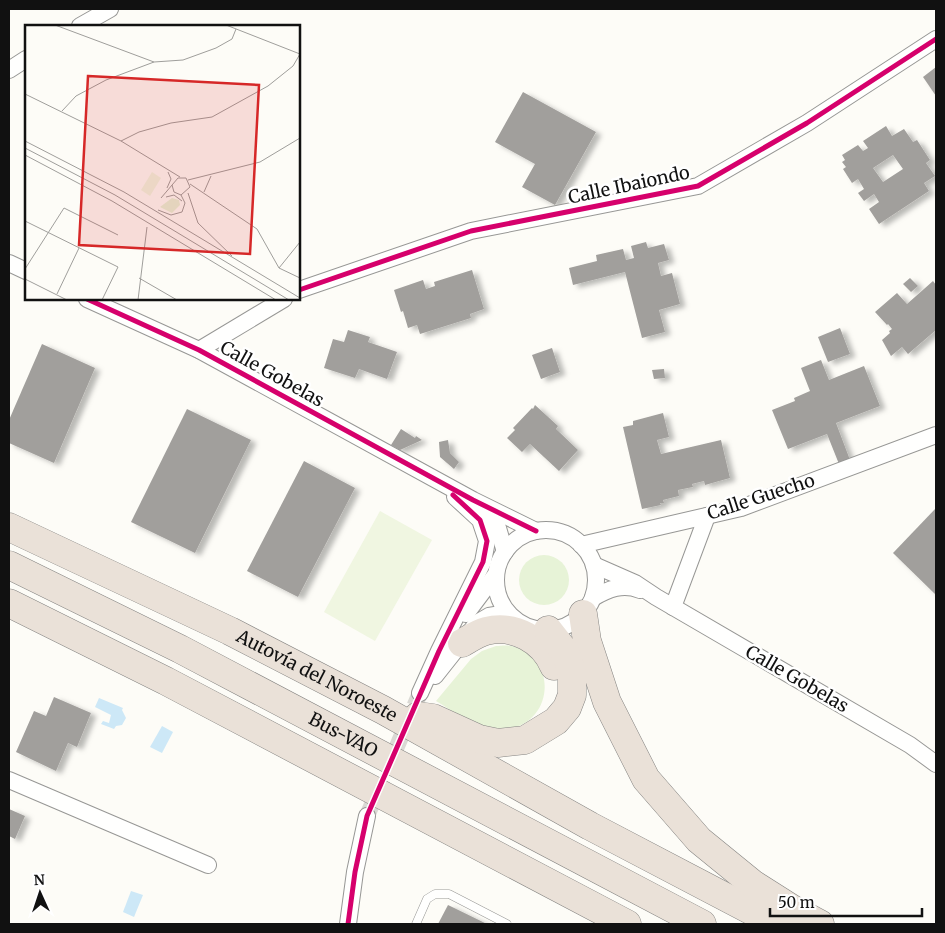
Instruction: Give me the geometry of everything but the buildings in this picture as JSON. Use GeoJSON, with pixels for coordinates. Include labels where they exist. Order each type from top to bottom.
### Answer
{"type":"FeatureCollection","features":[{"type":"Feature","properties":{"kind":"highway","name":"Autovía del Noroeste"},"geometry":{"type":"LineString","coordinates":[[9,527],[230,631],[383,710],[590,826],[777,924]]}},
{"type":"Feature","properties":{"kind":"highway","name":"Bus-VAO"},"geometry":{"type":"LineString","coordinates":[[9,565],[180,649],[702,924]]}},
{"type":"Feature","properties":{"kind":"highway"},"geometry":{"type":"LineString","coordinates":[[9,603],[175,686],[627,924]]}},
{"type":"Feature","properties":{"kind":"highway"},"geometry":{"type":"LineString","coordinates":[[588,606],[587,641],[607,702],[646,779],[699,840],[753,884],[820,924]]}},
{"type":"Feature","properties":{"kind":"highway"},"geometry":{"type":"LineString","coordinates":[[450,647],[486,631],[506,629],[527,636],[536,642],[552,661],[557,672],[558,686],[557,700],[540,730]]}},
{"type":"Feature","properties":{"kind":"highway"},"geometry":{"type":"LineString","coordinates":[[383,710],[433,718],[479,739],[498,743],[525,740],[556,721],[566,708],[572,695],[572,672],[566,653],[548,630]]}},
{"type":"Feature","properties":{"kind":"street"},"geometry":{"type":"LineString","coordinates":[[82,25],[110,9]]}},
{"type":"Feature","properties":{"kind":"street","name":"Calle Ibaiondo"},"geometry":{"type":"LineString","coordinates":[[300,290],[472,231],[698,186],[807,123],[936,39]]}},
{"type":"Feature","properties":{"kind":"street"},"geometry":{"type":"LineString","coordinates":[[9,70],[25,60]]}},
{"type":"Feature","properties":{"kind":"street"},"geometry":{"type":"LineString","coordinates":[[9,263],[25,271]]}},
{"type":"Feature","properties":{"kind":"street","name":"Calle Gobelas"},"geometry":{"type":"LineString","coordinates":[[89,300],[199,350],[473,500],[536,531]]}},
{"type":"Feature","properties":{"kind":"street"},"geometry":{"type":"LineString","coordinates":[[199,350],[282,300]]}},
{"type":"Feature","properties":{"kind":"street","name":"Calle Guecho"},"geometry":{"type":"LineString","coordinates":[[581,544],[741,508],[936,435]]}},
{"type":"Feature","properties":{"kind":"street","name":"Calle Gobelas"},"geometry":{"type":"LineString","coordinates":[[440,482],[480,520],[488,541],[483,562],[450,647]]}},
{"type":"Feature","properties":{"kind":"street","name":"Calle Gobelas"},"geometry":{"type":"LineString","coordinates":[[473,500],[498,528],[505,552]]}},
{"type":"Feature","properties":{"kind":"street"},"geometry":{"type":"LineString","coordinates":[[673,607],[707,516]]}},
{"type":"Feature","properties":{"kind":"street"},"geometry":{"type":"LineString","coordinates":[[536,531],[552,531],[568,535],[581,544],[594,565],[596,582],[588,606],[573,623],[561,628],[548,630],[533,629],[519,623],[508,613],[500,601],[496,588],[496,574],[499,562],[513,542],[536,531]]}},
{"type":"Feature","properties":{"kind":"street","name":"Calle Gobelas"},"geometry":{"type":"LineString","coordinates":[[594,565],[635,583],[910,745],[936,764]]}},
{"type":"Feature","properties":{"kind":"street"},"geometry":{"type":"LineString","coordinates":[[450,647],[496,574]]}},
{"type":"Feature","properties":{"kind":"street","name":"Calle Gobelas"},"geometry":{"type":"LineString","coordinates":[[588,606],[606,590],[618,587],[634,588],[656,597]]}},
{"type":"Feature","properties":{"kind":"street"},"geometry":{"type":"LineString","coordinates":[[450,647],[482,619],[508,613]]}},
{"type":"Feature","properties":{"kind":"street"},"geometry":{"type":"LineString","coordinates":[[9,780],[208,865]]}},
{"type":"Feature","properties":{"kind":"street"},"geometry":{"type":"LineString","coordinates":[[348,924],[355,872],[367,816]]}},
{"type":"Feature","properties":{"kind":"lane"},"geometry":{"type":"LineString","coordinates":[[416,924],[427,899],[435,894],[449,894],[507,924]]}},
{"type":"Feature","properties":{"kind":"green space"},"geometry":{"type":"Polygon","coordinates":[[[380,511],[432,540],[375,641],[324,612],[380,511]]]}},
{"type":"Feature","properties":{"kind":"green space"},"geometry":{"type":"Polygon","coordinates":[[[544,555],[553,557],[564,566],[569,580],[567,589],[558,600],[544,605],[535,603],[524,594],[519,580],[521,571],[530,560],[544,555]]]}},
{"type":"Feature","properties":{"kind":"green space"},"geometry":{"type":"Polygon","coordinates":[[[496,646],[511,646],[528,654],[539,666],[544,681],[544,696],[537,711],[526,722],[509,729],[487,728],[467,721],[436,701],[471,659],[482,651],[496,646]]]}},
{"type":"Feature","properties":{"kind":"water"},"geometry":{"type":"Polygon","coordinates":[[[99,698],[123,708],[122,710],[126,718],[122,725],[116,726],[114,729],[101,724],[103,721],[109,723],[111,715],[95,707],[99,698]]]}},
{"type":"Feature","properties":{"kind":"water"},"geometry":{"type":"Polygon","coordinates":[[[162,726],[173,732],[162,753],[150,747],[162,726]]]}},
{"type":"Feature","properties":{"kind":"water"},"geometry":{"type":"Polygon","coordinates":[[[131,891],[143,895],[134,917],[123,912],[131,891]]]}},
{"type":"Feature","properties":{"kind":"tunnel"},"geometry":{"type":"LineString","coordinates":[[367,816],[420,693]]}},
{"type":"Feature","properties":{"kind":"cycle path"},"geometry":{"type":"LineString","coordinates":[[300,290],[471,231],[698,186],[807,123],[936,39]]}},
{"type":"Feature","properties":{"kind":"cycle path"},"geometry":{"type":"LineString","coordinates":[[89,300],[199,350],[473,500],[536,531]]}},
{"type":"Feature","properties":{"kind":"cycle path"},"geometry":{"type":"LineString","coordinates":[[348,924],[355,872],[367,816],[439,651],[483,562],[487,541],[480,520],[453,495]]}}]}
